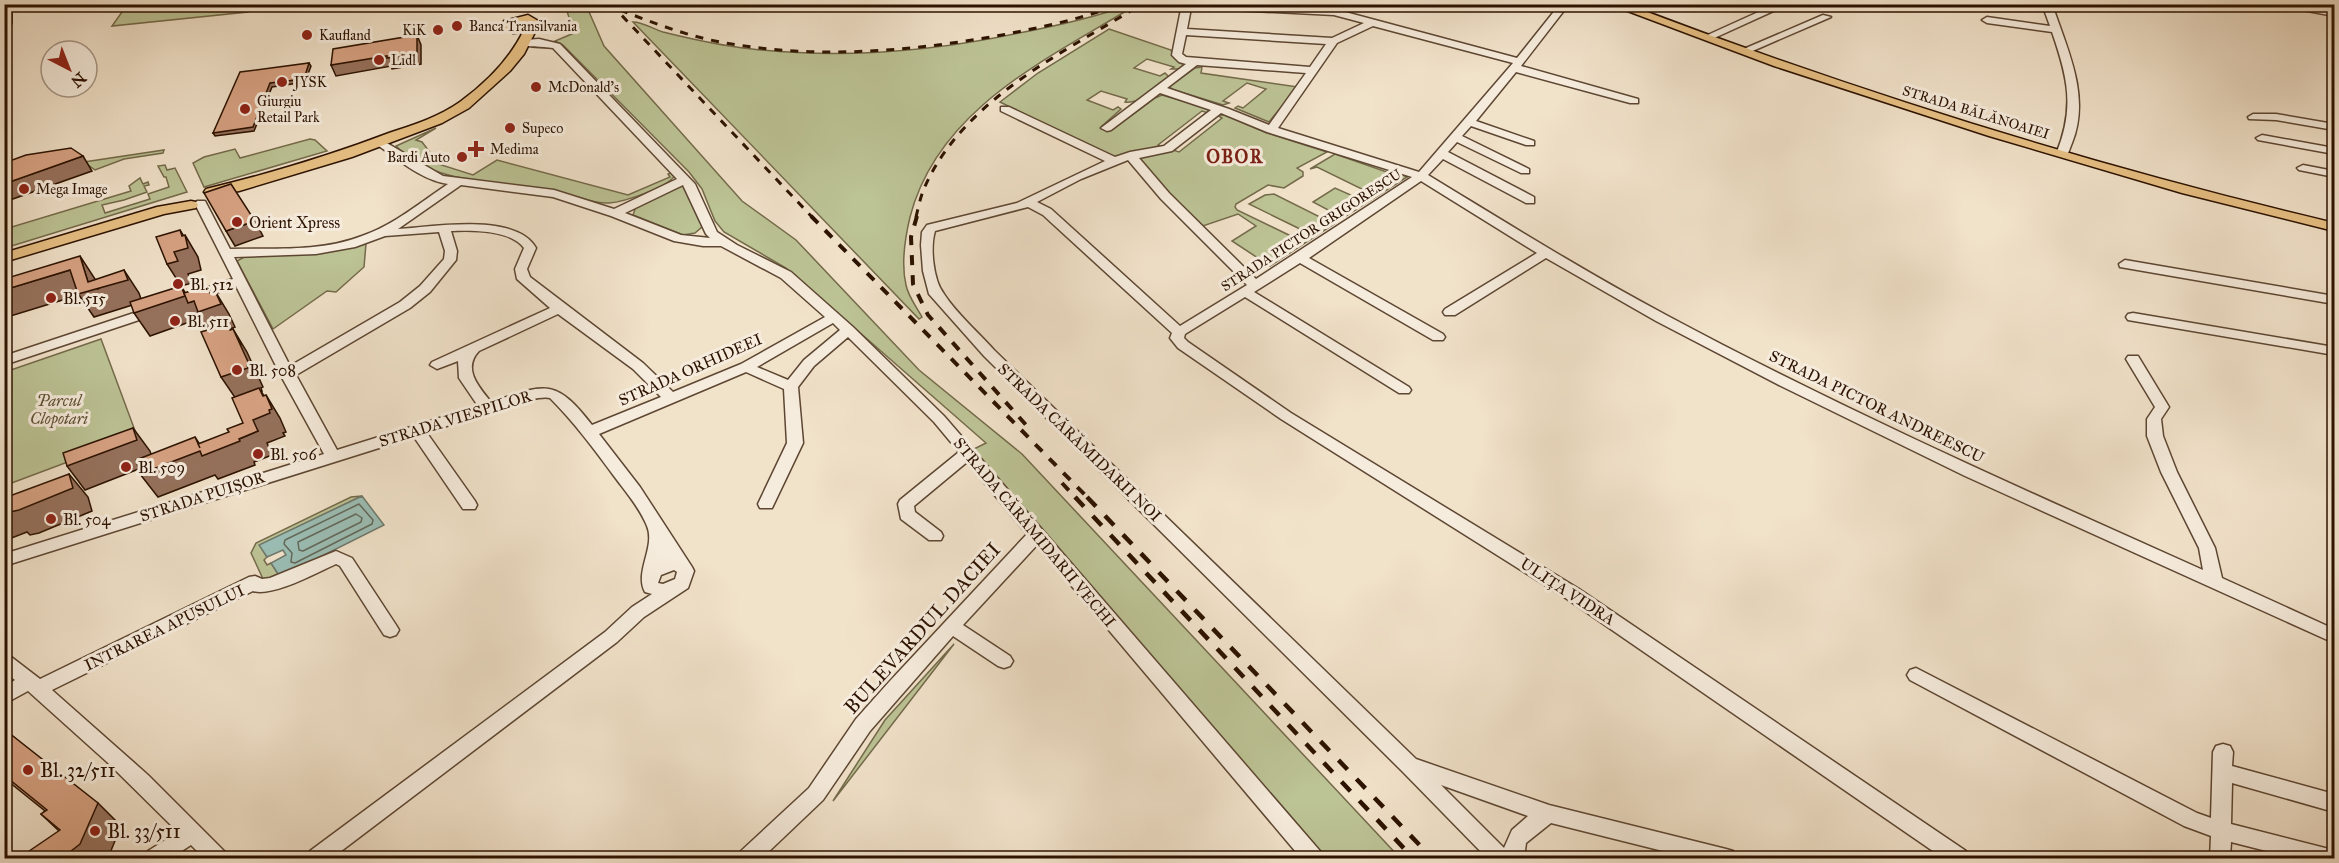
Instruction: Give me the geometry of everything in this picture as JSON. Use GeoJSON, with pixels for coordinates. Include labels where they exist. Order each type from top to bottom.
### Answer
{"type":"FeatureCollection","features":[{"type":"Feature","properties":{"kind":"main road"},"geometry":{"type":"LineString","coordinates":[[4,258],[380,142],[437,120],[464,105],[506,68],[524,43],[532,22],[523,4]]}},
{"type":"Feature","properties":{"kind":"main road"},"geometry":{"type":"LineString","coordinates":[[511,25],[523,4]]}},
{"type":"Feature","properties":{"kind":"main road","name":"STRADA BĂLĂNOAIEI"},"geometry":{"type":"LineString","coordinates":[[1620,5],[1706,38],[1906,106],[2187,191],[2334,227]]}},
{"type":"Feature","properties":{"kind":"main road"},"geometry":{"type":"LineString","coordinates":[[511,25],[522,29],[532,22]]}},
{"type":"Feature","properties":{"kind":"main road"},"geometry":{"type":"LineString","coordinates":[[511,25],[524,43]]}},
{"type":"Feature","properties":{"kind":"street","name":"STRADA PICTOR GRIGORESCU"},"geometry":{"type":"LineString","coordinates":[[1179,332],[1300,258],[1421,176],[1518,65],[1565,4]]}},
{"type":"Feature","properties":{"kind":"street"},"geometry":{"type":"LineString","coordinates":[[1706,38],[1785,4]]}},
{"type":"Feature","properties":{"kind":"street"},"geometry":{"type":"LineString","coordinates":[[2047,4],[2072,80],[2076,105],[2073,132],[2062,154]]}},
{"type":"Feature","properties":{"kind":"street"},"geometry":{"type":"LineString","coordinates":[[2274,4],[2334,13]]}},
{"type":"Feature","properties":{"kind":"street"},"geometry":{"type":"LineString","coordinates":[[1312,70],[1183,60],[1177,55],[1187,5],[1336,8],[1371,23],[1634,101]]}},
{"type":"Feature","properties":{"kind":"street"},"geometry":{"type":"LineString","coordinates":[[1744,51],[1826,17]]}},
{"type":"Feature","properties":{"kind":"street"},"geometry":{"type":"LineString","coordinates":[[1987,20],[2055,30]]}},
{"type":"Feature","properties":{"kind":"street"},"geometry":{"type":"LineString","coordinates":[[1271,130],[1333,41],[1371,23]]}},
{"type":"Feature","properties":{"kind":"street"},"geometry":{"type":"LineString","coordinates":[[1182,32],[1333,41]]}},
{"type":"Feature","properties":{"kind":"street","name":"STRADA CĂRĂMIDARII VECHI"},"geometry":{"type":"LineString","coordinates":[[524,43],[544,43],[556,46],[696,194],[708,228],[724,242],[779,270],[848,330],[939,419],[1313,858]]}},
{"type":"Feature","properties":{"kind":"street"},"geometry":{"type":"LineString","coordinates":[[1107,128],[1195,62]]}},
{"type":"Feature","properties":{"kind":"street","name":"STRADA PICTOR ANDREESCU"},"geometry":{"type":"LineString","coordinates":[[1159,89],[1219,109],[1271,130],[1421,176],[1546,253],[1711,345],[1879,428],[2334,636]]}},
{"type":"Feature","properties":{"kind":"street"},"geometry":{"type":"LineString","coordinates":[[1005,109],[1114,161]]}},
{"type":"Feature","properties":{"kind":"street","name":"STRADA CĂRĂMIDARII NOI"},"geometry":{"type":"LineString","coordinates":[[1219,109],[1168,149],[1130,155],[1027,202],[931,228],[928,232],[927,245],[928,271],[936,294],[989,353],[1409,765],[1500,858]]}},
{"type":"Feature","properties":{"kind":"street"},"geometry":{"type":"LineString","coordinates":[[2253,117],[2276,117],[2334,127]]}},
{"type":"Feature","properties":{"kind":"street"},"geometry":{"type":"LineString","coordinates":[[1469,122],[1530,143]]}},
{"type":"Feature","properties":{"kind":"street"},"geometry":{"type":"LineString","coordinates":[[1455,137],[1525,171]]}},
{"type":"Feature","properties":{"kind":"street"},"geometry":{"type":"LineString","coordinates":[[2262,138],[2334,151]]}},
{"type":"Feature","properties":{"kind":"street","name":"STRADA CĂRĂMIDARII VECHI"},"geometry":{"type":"LineString","coordinates":[[380,142],[425,172],[457,183],[547,193],[615,213],[678,238],[703,243],[724,242]]}},
{"type":"Feature","properties":{"kind":"street"},"geometry":{"type":"LineString","coordinates":[[1441,153],[1530,200]]}},
{"type":"Feature","properties":{"kind":"street"},"geometry":{"type":"LineString","coordinates":[[1130,155],[1251,289],[1404,390]]}},
{"type":"Feature","properties":{"kind":"street"},"geometry":{"type":"LineString","coordinates":[[2303,168],[2334,174]]}},
{"type":"Feature","properties":{"kind":"street"},"geometry":{"type":"LineString","coordinates":[[615,213],[684,180]]}},
{"type":"Feature","properties":{"kind":"street"},"geometry":{"type":"LineString","coordinates":[[225,253],[340,247],[368,239],[457,183]]}},
{"type":"Feature","properties":{"kind":"street"},"geometry":{"type":"LineString","coordinates":[[200,199],[239,281],[332,455]]}},
{"type":"Feature","properties":{"kind":"street","name":"ULIȚA VIDRA"},"geometry":{"type":"LineString","coordinates":[[1027,202],[1047,212],[1179,332],[1177,338],[1183,345],[1262,400],[1556,582],[1959,858]]}},
{"type":"Feature","properties":{"kind":"street"},"geometry":{"type":"LineString","coordinates":[[382,232],[486,226],[524,240],[529,244],[530,252],[521,269],[521,276],[650,375],[672,399]]}},
{"type":"Feature","properties":{"kind":"street"},"geometry":{"type":"LineString","coordinates":[[287,374],[405,305],[431,284],[450,260],[444,228]]}},
{"type":"Feature","properties":{"kind":"street"},"geometry":{"type":"LineString","coordinates":[[1450,312],[1546,253]]}},
{"type":"Feature","properties":{"kind":"street"},"geometry":{"type":"LineString","coordinates":[[1300,258],[1438,336]]}},
{"type":"Feature","properties":{"kind":"street"},"geometry":{"type":"LineString","coordinates":[[2125,264],[2334,300]]}},
{"type":"Feature","properties":{"kind":"street"},"geometry":{"type":"LineString","coordinates":[[4,361],[239,281]]}},
{"type":"Feature","properties":{"kind":"street"},"geometry":{"type":"LineString","coordinates":[[437,365],[560,308]]}},
{"type":"Feature","properties":{"kind":"street","name":"STRADA ORHIDEEI"},"geometry":{"type":"LineString","coordinates":[[590,432],[746,367],[834,317]]}},
{"type":"Feature","properties":{"kind":"street"},"geometry":{"type":"LineString","coordinates":[[2133,317],[2334,351]]}},
{"type":"Feature","properties":{"kind":"street"},"geometry":{"type":"LineString","coordinates":[[766,504],[795,443],[791,387],[809,363],[848,330]]}},
{"type":"Feature","properties":{"kind":"street"},"geometry":{"type":"LineString","coordinates":[[474,348],[464,358],[462,366],[487,408]]}},
{"type":"Feature","properties":{"kind":"street"},"geometry":{"type":"LineString","coordinates":[[2133,359],[2162,407],[2154,419],[2155,436],[2169,472],[2207,548],[2214,582]]}},
{"type":"Feature","properties":{"kind":"street"},"geometry":{"type":"LineString","coordinates":[[746,367],[791,387]]}},
{"type":"Feature","properties":{"kind":"street","name":"STRADA VIESPILOR"},"geometry":{"type":"LineString","coordinates":[[332,455],[547,392],[561,399],[590,432],[634,491],[680,565]]}},
{"type":"Feature","properties":{"kind":"street"},"geometry":{"type":"LineString","coordinates":[[417,429],[469,505]]}},
{"type":"Feature","properties":{"kind":"street"},"geometry":{"type":"LineString","coordinates":[[936,536],[907,515],[906,504],[968,453]]}},
{"type":"Feature","properties":{"kind":"street","name":"STRADA PUIȘOR"},"geometry":{"type":"LineString","coordinates":[[4,560],[332,455]]}},
{"type":"Feature","properties":{"kind":"street"},"geometry":{"type":"LineString","coordinates":[[656,528],[657,552],[650,578],[656,590],[674,588]]}},
{"type":"Feature","properties":{"kind":"street","name":"BULEVARDUL DACIEI"},"geometry":{"type":"LineString","coordinates":[[748,858],[816,794],[863,725],[1036,535]]}},
{"type":"Feature","properties":{"kind":"street","name":"INTRAREA APUSULUI"},"geometry":{"type":"LineString","coordinates":[[4,697],[255,582],[258,586],[272,584],[336,557],[346,562],[390,630]]}},
{"type":"Feature","properties":{"kind":"street"},"geometry":{"type":"LineString","coordinates":[[317,858],[611,637],[638,612],[682,583],[686,576],[685,569],[680,565],[664,565],[650,578],[611,637]]}},
{"type":"Feature","properties":{"kind":"street"},"geometry":{"type":"LineString","coordinates":[[952,627],[1004,661]]}},
{"type":"Feature","properties":{"kind":"street"},"geometry":{"type":"LineString","coordinates":[[4,661],[34,684],[193,832],[217,858]]}},
{"type":"Feature","properties":{"kind":"street"},"geometry":{"type":"LineString","coordinates":[[1916,675],[2191,820],[2222,831],[2329,858]]}},
{"type":"Feature","properties":{"kind":"street"},"geometry":{"type":"LineString","coordinates":[[2220,858],[2223,762],[2334,803]]}},
{"type":"Feature","properties":{"kind":"street"},"geometry":{"type":"LineString","coordinates":[[1409,765],[1549,814],[1726,858]]}},
{"type":"Feature","properties":{"kind":"street"},"geometry":{"type":"LineString","coordinates":[[1514,858],[1513,852],[1517,838],[1536,821],[1549,814]]}},
{"type":"Feature","properties":{"kind":"street"},"geometry":{"type":"LineString","coordinates":[[155,858],[193,832]]}},
{"type":"Feature","properties":{"kind":"green space"},"geometry":{"type":"Polygon","coordinates":[[[127,5],[250,5],[248,12],[112,26],[127,5]]]}},
{"type":"Feature","properties":{"kind":"green space"},"geometry":{"type":"Polygon","coordinates":[[[565,5],[586,5],[604,46],[742,201],[796,240],[919,370],[1022,454],[1400,858],[1324,858],[972,450],[986,443],[786,268],[724,232],[715,221],[702,189],[689,172],[563,45],[555,41],[574,33],[565,5]]]}},
{"type":"Feature","properties":{"kind":"green space"},"geometry":{"type":"Polygon","coordinates":[[[1136,5],[1033,67],[1001,90],[971,116],[945,145],[924,179],[910,217],[905,242],[906,285],[922,317],[919,319],[633,22],[674,35],[741,48],[820,53],[886,52],[986,40],[1047,28],[1136,5]]]}},
{"type":"Feature","properties":{"kind":"green space"},"geometry":{"type":"Polygon","coordinates":[[[1109,29],[1171,50],[1174,58],[1185,66],[1180,69],[1171,69],[1174,67],[1147,59],[1134,68],[1160,76],[1165,73],[1169,77],[1148,94],[1136,101],[1125,102],[1127,99],[1101,91],[1087,100],[1113,110],[1118,107],[1121,109],[1102,126],[1112,130],[1162,95],[1208,108],[1208,113],[1202,111],[1158,145],[1163,147],[1114,158],[1000,102],[1038,73],[1109,29]]]}},
{"type":"Feature","properties":{"kind":"green space"},"geometry":{"type":"Polygon","coordinates":[[[1202,67],[1201,73],[1298,87],[1269,122],[1235,108],[1238,106],[1243,108],[1266,89],[1247,83],[1223,101],[1229,103],[1223,105],[1171,89],[1170,86],[1195,68],[1202,67]]]}},
{"type":"Feature","properties":{"kind":"green space"},"geometry":{"type":"Polygon","coordinates":[[[1217,115],[1225,115],[1267,133],[1327,152],[1297,168],[1303,172],[1303,176],[1284,188],[1268,185],[1236,204],[1237,210],[1291,236],[1300,229],[1249,204],[1265,195],[1274,194],[1334,224],[1270,266],[1232,241],[1256,226],[1238,214],[1200,227],[1135,156],[1173,150],[1179,152],[1222,118],[1217,115]]]}},
{"type":"Feature","properties":{"kind":"green space"},"geometry":{"type":"Polygon","coordinates":[[[436,128],[416,140],[422,142],[435,159],[432,162],[473,175],[497,160],[628,195],[670,177],[668,174],[673,172],[675,175],[671,180],[655,189],[635,197],[609,203],[596,202],[556,191],[471,180],[430,169],[411,159],[396,146],[436,128]]]}},
{"type":"Feature","properties":{"kind":"green space"},"geometry":{"type":"Polygon","coordinates":[[[310,139],[315,140],[327,151],[204,187],[193,163],[204,157],[235,149],[240,158],[310,139]]]}},
{"type":"Feature","properties":{"kind":"green space"},"geometry":{"type":"Polygon","coordinates":[[[164,150],[163,153],[124,159],[95,170],[84,162],[164,150]]]}},
{"type":"Feature","properties":{"kind":"green space"},"geometry":{"type":"Polygon","coordinates":[[[1335,154],[1407,177],[1343,218],[1313,202],[1335,188],[1355,197],[1366,191],[1317,167],[1310,169],[1335,154]]]}},
{"type":"Feature","properties":{"kind":"green space"},"geometry":{"type":"Polygon","coordinates":[[[165,165],[167,170],[175,168],[187,192],[5,248],[5,229],[131,191],[129,186],[140,178],[143,184],[148,182],[149,185],[144,186],[147,192],[102,205],[105,213],[150,199],[148,194],[169,187],[166,177],[158,166],[165,165]]]}},
{"type":"Feature","properties":{"kind":"green space"},"geometry":{"type":"Polygon","coordinates":[[[682,186],[685,187],[703,226],[695,233],[683,235],[633,215],[636,206],[682,186]]]}},
{"type":"Feature","properties":{"kind":"green space"},"geometry":{"type":"Polygon","coordinates":[[[366,244],[364,267],[336,292],[327,291],[273,329],[237,261],[246,256],[321,253],[366,244]]]}},
{"type":"Feature","properties":{"kind":"green space","name":"Parcul Clopotari"},"geometry":{"type":"Polygon","coordinates":[[[101,339],[137,436],[9,484],[4,465],[4,397],[8,396],[5,372],[101,339]]]}},
{"type":"Feature","properties":{"kind":"green space"},"geometry":{"type":"Polygon","coordinates":[[[362,496],[260,545],[267,557],[264,560],[267,565],[271,563],[280,577],[263,579],[251,553],[256,543],[351,497],[362,496]]]}},
{"type":"Feature","properties":{"kind":"green space"},"geometry":{"type":"Polygon","coordinates":[[[954,644],[833,801],[885,720],[954,644]]]}},
{"type":"Feature","properties":{"kind":"water"},"geometry":{"type":"Polygon","coordinates":[[[362,496],[384,525],[280,577],[271,563],[286,555],[283,550],[267,557],[259,545],[362,496]]]}},
{"type":"Feature","properties":{"kind":"building"},"geometry":{"type":"Polygon","coordinates":[[[417,35],[417,53],[331,65],[333,49],[417,35]]]}},
{"type":"Feature","properties":{"kind":"building","name":"Giurgiu Retail Park"},"geometry":{"type":"Polygon","coordinates":[[[309,63],[304,79],[270,83],[253,127],[213,133],[240,72],[309,63]]]}},
{"type":"Feature","properties":{"kind":"building"},"geometry":{"type":"Polygon","coordinates":[[[71,148],[83,156],[4,184],[4,163],[26,155],[71,148]]]}},
{"type":"Feature","properties":{"kind":"building"},"geometry":{"type":"Polygon","coordinates":[[[231,184],[255,221],[226,231],[204,193],[231,184]]]}},
{"type":"Feature","properties":{"kind":"building"},"geometry":{"type":"Polygon","coordinates":[[[180,230],[182,236],[185,235],[188,248],[174,252],[178,261],[167,264],[156,237],[180,230]]]}},
{"type":"Feature","properties":{"kind":"building"},"geometry":{"type":"Polygon","coordinates":[[[80,256],[88,282],[124,270],[128,280],[78,294],[70,270],[4,290],[4,279],[80,256]]]}},
{"type":"Feature","properties":{"kind":"building"},"geometry":{"type":"Polygon","coordinates":[[[181,286],[185,296],[134,313],[130,302],[181,286]]]}},
{"type":"Feature","properties":{"kind":"building"},"geometry":{"type":"Polygon","coordinates":[[[207,286],[210,293],[215,291],[221,304],[198,312],[194,301],[188,303],[184,293],[207,286]]]}},
{"type":"Feature","properties":{"kind":"building"},"geometry":{"type":"Polygon","coordinates":[[[227,324],[230,330],[233,329],[249,364],[248,368],[221,377],[201,332],[227,324]]]}},
{"type":"Feature","properties":{"kind":"building"},"geometry":{"type":"Polygon","coordinates":[[[259,388],[263,396],[266,395],[272,409],[269,410],[270,413],[253,420],[258,431],[202,456],[200,451],[140,474],[136,460],[195,437],[198,444],[229,432],[227,429],[243,423],[232,398],[259,388]]]}},
{"type":"Feature","properties":{"kind":"building"},"geometry":{"type":"Polygon","coordinates":[[[133,428],[137,440],[67,466],[63,453],[133,428]]]}},
{"type":"Feature","properties":{"kind":"building"},"geometry":{"type":"Polygon","coordinates":[[[69,474],[73,488],[19,510],[10,512],[9,508],[4,509],[4,493],[7,497],[69,474]]]}},
{"type":"Feature","properties":{"kind":"building"},"geometry":{"type":"Polygon","coordinates":[[[4,729],[98,803],[80,844],[62,858],[19,858],[60,830],[41,814],[47,810],[4,775],[4,729]]]}},
{"type":"Feature","properties":{"kind":"railway"},"geometry":{"type":"LineString","coordinates":[[611,4],[812,217]]}},
{"type":"Feature","properties":{"kind":"railway"},"geometry":{"type":"LineString","coordinates":[[620,10],[715,41],[787,50],[859,52],[931,46],[1002,35],[1062,22],[1121,4]]}},
{"type":"Feature","properties":{"kind":"railway"},"geometry":{"type":"LineString","coordinates":[[916,217],[923,191],[940,159],[962,130],[988,105],[1048,61],[1142,4]]}},
{"type":"Feature","properties":{"kind":"railway"},"geometry":{"type":"LineString","coordinates":[[811,216],[1089,499]]}},
{"type":"Feature","properties":{"kind":"railway"},"geometry":{"type":"LineString","coordinates":[[917,216],[911,237],[913,284],[928,315],[1027,426]]}},
{"type":"Feature","properties":{"kind":"railway"},"geometry":{"type":"LineString","coordinates":[[1062,483],[1077,499]]}},
{"type":"Feature","properties":{"kind":"railway"},"geometry":{"type":"LineString","coordinates":[[1075,497],[1413,858]]}},
{"type":"Feature","properties":{"kind":"railway"},"geometry":{"type":"LineString","coordinates":[[1087,497],[1432,858]]}},
{"type":"Feature","properties":{"kind":"place","name":"Banca Transilvania"},"geometry":{"type":"Point","coordinates":[457,26]}},
{"type":"Feature","properties":{"kind":"place","name":"KiK"},"geometry":{"type":"Point","coordinates":[438,30]}},
{"type":"Feature","properties":{"kind":"place","name":"Kaufland"},"geometry":{"type":"Point","coordinates":[307,35]}},
{"type":"Feature","properties":{"kind":"place","name":"Lidl"},"geometry":{"type":"Point","coordinates":[379,60]}},
{"type":"Feature","properties":{"kind":"place","name":"JYSK"},"geometry":{"type":"Point","coordinates":[282,82]}},
{"type":"Feature","properties":{"kind":"place","name":"McDonald's"},"geometry":{"type":"Point","coordinates":[536,87]}},
{"type":"Feature","properties":{"kind":"place","name":"Giurgiu Retail Park"},"geometry":{"type":"Point","coordinates":[245,109]}},
{"type":"Feature","properties":{"kind":"place","name":"Supeco"},"geometry":{"type":"Point","coordinates":[510,128]}},
{"type":"Feature","properties":{"kind":"place","name":"Medima"},"geometry":{"type":"Point","coordinates":[476,149]}},
{"type":"Feature","properties":{"kind":"place","name":"Bardi Auto"},"geometry":{"type":"Point","coordinates":[462,157]}},
{"type":"Feature","properties":{"kind":"place","name":"Mega Image"},"geometry":{"type":"Point","coordinates":[24,189]}},
{"type":"Feature","properties":{"kind":"place","name":"Orient Xpress"},"geometry":{"type":"Point","coordinates":[237,222]}},
{"type":"Feature","properties":{"kind":"place","name":"Bl. 512"},"geometry":{"type":"Point","coordinates":[178,284]}},
{"type":"Feature","properties":{"kind":"place","name":"Bl. 515"},"geometry":{"type":"Point","coordinates":[51,298]}},
{"type":"Feature","properties":{"kind":"place","name":"Bl. 511"},"geometry":{"type":"Point","coordinates":[175,321]}},
{"type":"Feature","properties":{"kind":"place","name":"Bl. 508"},"geometry":{"type":"Point","coordinates":[237,370]}},
{"type":"Feature","properties":{"kind":"place","name":"Bl. 506"},"geometry":{"type":"Point","coordinates":[258,454]}},
{"type":"Feature","properties":{"kind":"place","name":"Bl. 509"},"geometry":{"type":"Point","coordinates":[126,467]}},
{"type":"Feature","properties":{"kind":"place","name":"Bl. 504"},"geometry":{"type":"Point","coordinates":[51,519]}},
{"type":"Feature","properties":{"kind":"place","name":"Bl. 32/511"},"geometry":{"type":"Point","coordinates":[28,770]}},
{"type":"Feature","properties":{"kind":"place","name":"Bl. 33/511"},"geometry":{"type":"Point","coordinates":[95,831]}},
{"type":"Feature","properties":{"kind":"district","name":"OBOR"},"geometry":{"type":"Point","coordinates":[1235,157]}}]}
